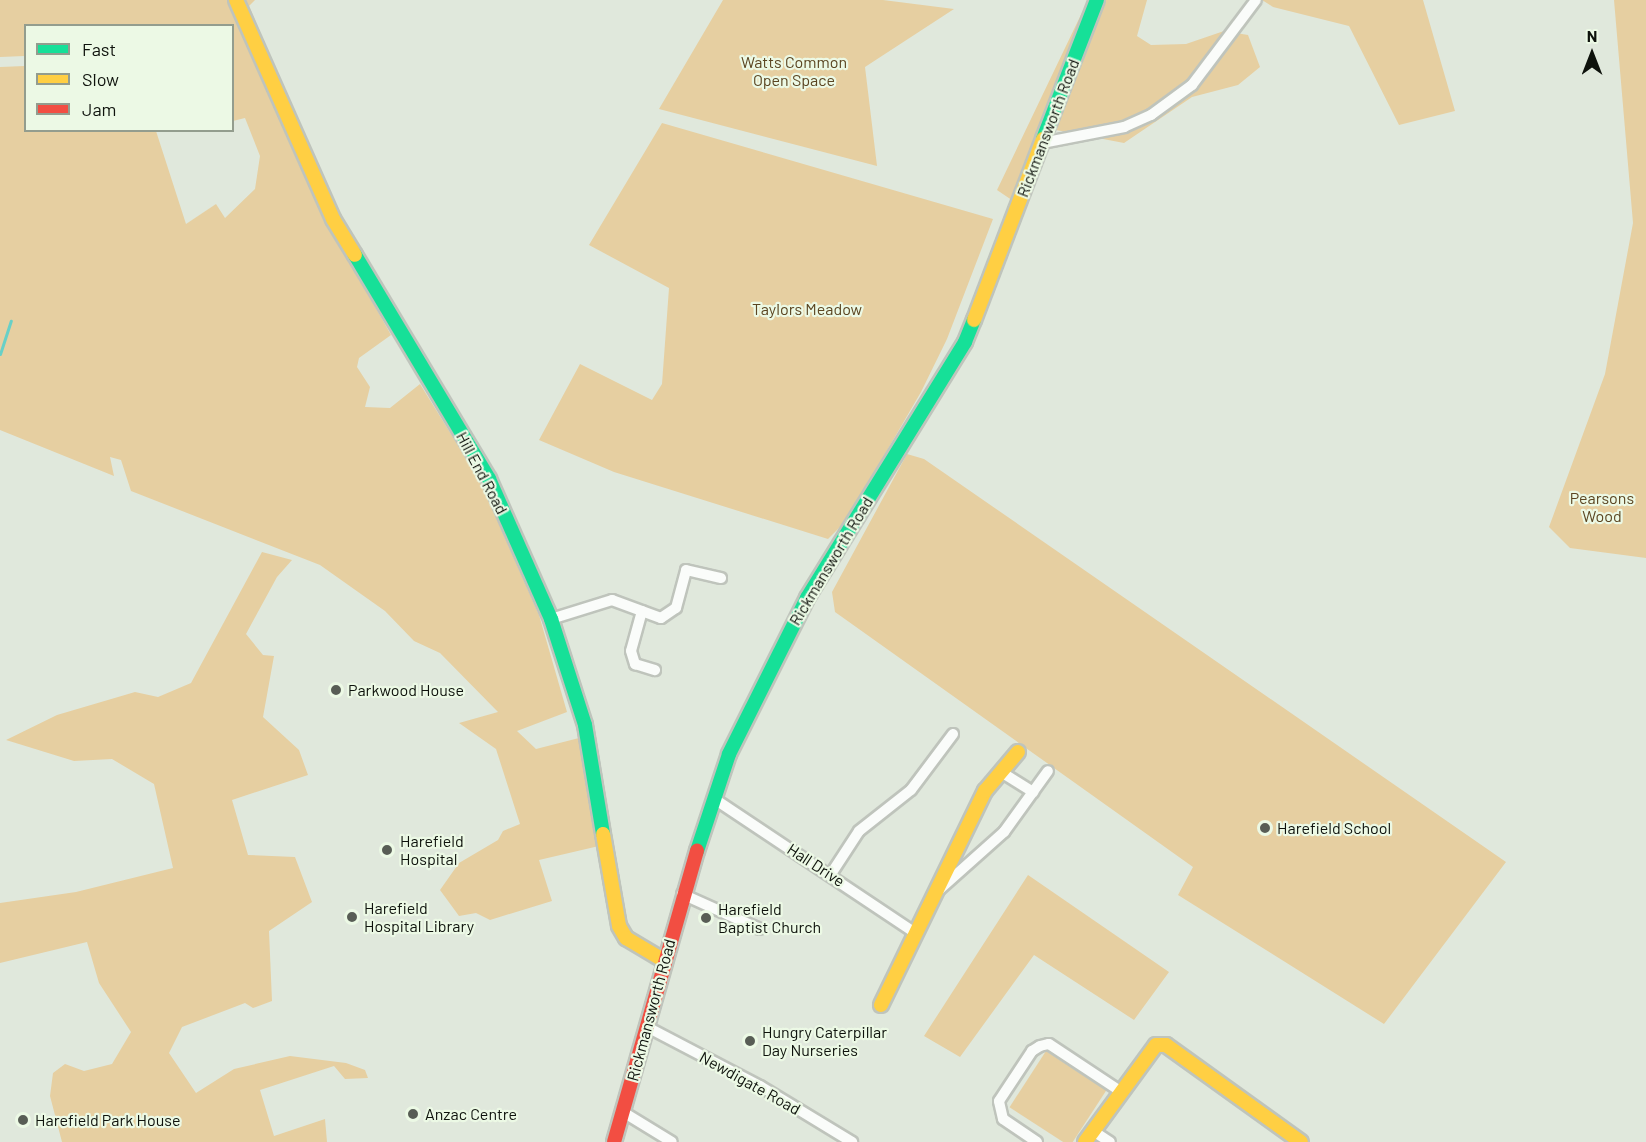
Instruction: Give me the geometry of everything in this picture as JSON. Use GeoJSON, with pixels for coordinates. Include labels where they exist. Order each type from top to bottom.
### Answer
{"type":"FeatureCollection","features":[{"type":"Feature","properties":{"kind":"street","name":"Hill End Road"},"geometry":{"type":"LineString","coordinates":[[236,0],[333,219],[489,478],[552,619],[585,725],[619,926],[626,938],[663,960]]}},
{"type":"Feature","properties":{"kind":"street","name":"Rickmansworth Road"},"geometry":{"type":"LineString","coordinates":[[614,1142],[682,894],[716,800],[729,754],[807,598],[965,342],[1097,0]]}},
{"type":"Feature","properties":{"kind":"street"},"geometry":{"type":"LineString","coordinates":[[1042,143],[1124,128],[1151,115],[1192,85],[1256,0]]}},
{"type":"Feature","properties":{"kind":"street"},"geometry":{"type":"LineString","coordinates":[[552,619],[612,600],[661,618],[676,608],[686,570],[721,578]]}},
{"type":"Feature","properties":{"kind":"street"},"geometry":{"type":"LineString","coordinates":[[642,611],[631,651],[635,664],[655,670]]}},
{"type":"Feature","properties":{"kind":"street"},"geometry":{"type":"LineString","coordinates":[[831,874],[859,831],[911,790],[953,734]]}},
{"type":"Feature","properties":{"kind":"street"},"geometry":{"type":"LineString","coordinates":[[881,1005],[914,932],[985,791],[1017,752]]}},
{"type":"Feature","properties":{"kind":"street"},"geometry":{"type":"LineString","coordinates":[[933,895],[1004,832],[1048,771]]}},
{"type":"Feature","properties":{"kind":"street"},"geometry":{"type":"LineString","coordinates":[[1001,772],[1033,792]]}},
{"type":"Feature","properties":{"kind":"street","name":"Hall Drive"},"geometry":{"type":"LineString","coordinates":[[716,800],[831,874],[914,932]]}},
{"type":"Feature","properties":{"kind":"street"},"geometry":{"type":"LineString","coordinates":[[682,894],[760,929]]}},
{"type":"Feature","properties":{"kind":"street","name":"Newdigate Road"},"geometry":{"type":"LineString","coordinates":[[647,1027],[760,1086],[852,1142]]}},
{"type":"Feature","properties":{"kind":"street"},"geometry":{"type":"LineString","coordinates":[[1037,1142],[1003,1119],[999,1101],[1032,1051],[1040,1046],[1049,1044],[1120,1091]]}},
{"type":"Feature","properties":{"kind":"street"},"geometry":{"type":"LineString","coordinates":[[1110,1142],[1089,1136],[1148,1051],[1156,1045],[1166,1045],[1301,1142]]}},
{"type":"Feature","properties":{"kind":"street"},"geometry":{"type":"LineString","coordinates":[[623,1112],[672,1142]]}},
{"type":"Feature","properties":{"kind":"green space"},"geometry":{"type":"Polygon","coordinates":[[[0,0],[255,0],[249,6],[333,204],[335,235],[391,335],[359,358],[357,367],[370,387],[365,407],[390,408],[420,384],[480,481],[539,615],[567,712],[517,731],[536,749],[579,738],[599,846],[539,860],[552,901],[490,920],[476,913],[459,916],[440,890],[459,863],[498,840],[503,831],[520,824],[496,749],[459,723],[498,712],[440,653],[414,641],[385,611],[320,565],[131,491],[121,460],[110,457],[114,476],[0,430],[0,67],[24,66],[24,132],[156,132],[186,224],[216,204],[225,218],[255,189],[260,156],[245,118],[234,121],[234,24],[24,24],[24,56],[0,57],[0,0]]]}},
{"type":"Feature","properties":{"kind":"green space","name":"Watts Common Open Space"},"geometry":{"type":"Polygon","coordinates":[[[723,0],[883,0],[954,9],[865,67],[877,166],[659,109],[723,0]]]}},
{"type":"Feature","properties":{"kind":"green space"},"geometry":{"type":"Polygon","coordinates":[[[1088,0],[1147,0],[1137,36],[1151,45],[1186,44],[1224,31],[1248,35],[1260,67],[1238,85],[1192,97],[1124,143],[1056,130],[1022,207],[997,190],[1088,0]]]}},
{"type":"Feature","properties":{"kind":"green space"},"geometry":{"type":"Polygon","coordinates":[[[1262,0],[1423,0],[1455,111],[1399,125],[1349,26],[1273,7],[1262,0]]]}},
{"type":"Feature","properties":{"kind":"green space","name":"Pearsons Wood"},"geometry":{"type":"Polygon","coordinates":[[[1614,0],[1646,0],[1646,558],[1570,548],[1549,527],[1605,374],[1633,223],[1614,0]]]}},
{"type":"Feature","properties":{"kind":"green space","name":"Taylors Meadow"},"geometry":{"type":"Polygon","coordinates":[[[662,123],[993,219],[947,339],[921,392],[846,521],[828,539],[614,472],[539,440],[580,364],[652,400],[662,384],[669,288],[589,245],[662,123]]]}},
{"type":"Feature","properties":{"kind":"green space","name":"Harefield School"},"geometry":{"type":"Polygon","coordinates":[[[907,454],[924,459],[1506,862],[1384,1024],[1178,895],[1193,867],[835,612],[832,592],[907,454]]]}},
{"type":"Feature","properties":{"kind":"green space"},"geometry":{"type":"Polygon","coordinates":[[[262,552],[292,560],[277,577],[246,634],[263,655],[274,656],[263,717],[299,750],[308,775],[232,800],[248,855],[295,857],[312,902],[269,931],[272,1001],[253,1008],[245,1003],[182,1027],[169,1053],[196,1093],[234,1069],[290,1056],[346,1063],[365,1070],[368,1078],[345,1079],[334,1066],[260,1090],[274,1136],[325,1119],[327,1142],[62,1142],[50,1096],[53,1073],[65,1064],[84,1071],[112,1064],[131,1032],[99,983],[87,942],[0,963],[0,903],[76,892],[173,868],[154,784],[112,759],[74,761],[6,740],[57,715],[135,692],[158,697],[191,683],[262,552]]]}},
{"type":"Feature","properties":{"kind":"green space"},"geometry":{"type":"Polygon","coordinates":[[[1028,875],[1169,972],[1134,1020],[1034,955],[960,1057],[924,1036],[1028,875]]]}},
{"type":"Feature","properties":{"kind":"green space"},"geometry":{"type":"Polygon","coordinates":[[[1046,1051],[1106,1090],[1073,1142],[1063,1142],[1010,1107],[1046,1051]]]}},
{"type":"Feature","properties":{"kind":"waterway"},"geometry":{"type":"LineString","coordinates":[[0,354],[11,321]]}},
{"type":"Feature","properties":{"kind":"traffic: fast"},"geometry":{"type":"LineString","coordinates":[[1043,139],[1097,0]]}},
{"type":"Feature","properties":{"kind":"traffic: fast"},"geometry":{"type":"LineString","coordinates":[[355,255],[489,479],[551,619],[585,725],[603,834]]}},
{"type":"Feature","properties":{"kind":"traffic: fast"},"geometry":{"type":"LineString","coordinates":[[697,851],[729,754],[807,598],[965,342],[974,320]]}},
{"type":"Feature","properties":{"kind":"traffic: slow"},"geometry":{"type":"LineString","coordinates":[[236,0],[333,219],[355,255]]}},
{"type":"Feature","properties":{"kind":"traffic: slow"},"geometry":{"type":"LineString","coordinates":[[974,320],[1043,139]]}},
{"type":"Feature","properties":{"kind":"traffic: slow"},"geometry":{"type":"LineString","coordinates":[[881,1005],[985,791],[1018,752]]}},
{"type":"Feature","properties":{"kind":"traffic: slow"},"geometry":{"type":"LineString","coordinates":[[603,834],[619,926],[626,938],[663,960]]}},
{"type":"Feature","properties":{"kind":"traffic: slow"},"geometry":{"type":"LineString","coordinates":[[1085,1142],[1156,1045],[1166,1045],[1301,1142]]}},
{"type":"Feature","properties":{"kind":"traffic: jam"},"geometry":{"type":"LineString","coordinates":[[614,1142],[697,851]]}},
{"type":"Feature","properties":{"kind":"place","name":"Parkwood House"},"geometry":{"type":"Point","coordinates":[336,690]}},
{"type":"Feature","properties":{"kind":"place","name":"Harefield School"},"geometry":{"type":"Point","coordinates":[1265,828]}},
{"type":"Feature","properties":{"kind":"place","name":"Harefield Hospital"},"geometry":{"type":"Point","coordinates":[387,850]}},
{"type":"Feature","properties":{"kind":"place","name":"Harefield Hospital Library"},"geometry":{"type":"Point","coordinates":[352,917]}},
{"type":"Feature","properties":{"kind":"place","name":"Harefield Baptist Church"},"geometry":{"type":"Point","coordinates":[706,918]}},
{"type":"Feature","properties":{"kind":"place","name":"Hungry Caterpillar Day Nurseries"},"geometry":{"type":"Point","coordinates":[750,1041]}},
{"type":"Feature","properties":{"kind":"place","name":"Anzac Centre"},"geometry":{"type":"Point","coordinates":[413,1114]}},
{"type":"Feature","properties":{"kind":"place","name":"Harefield Park House"},"geometry":{"type":"Point","coordinates":[23,1120]}}]}
